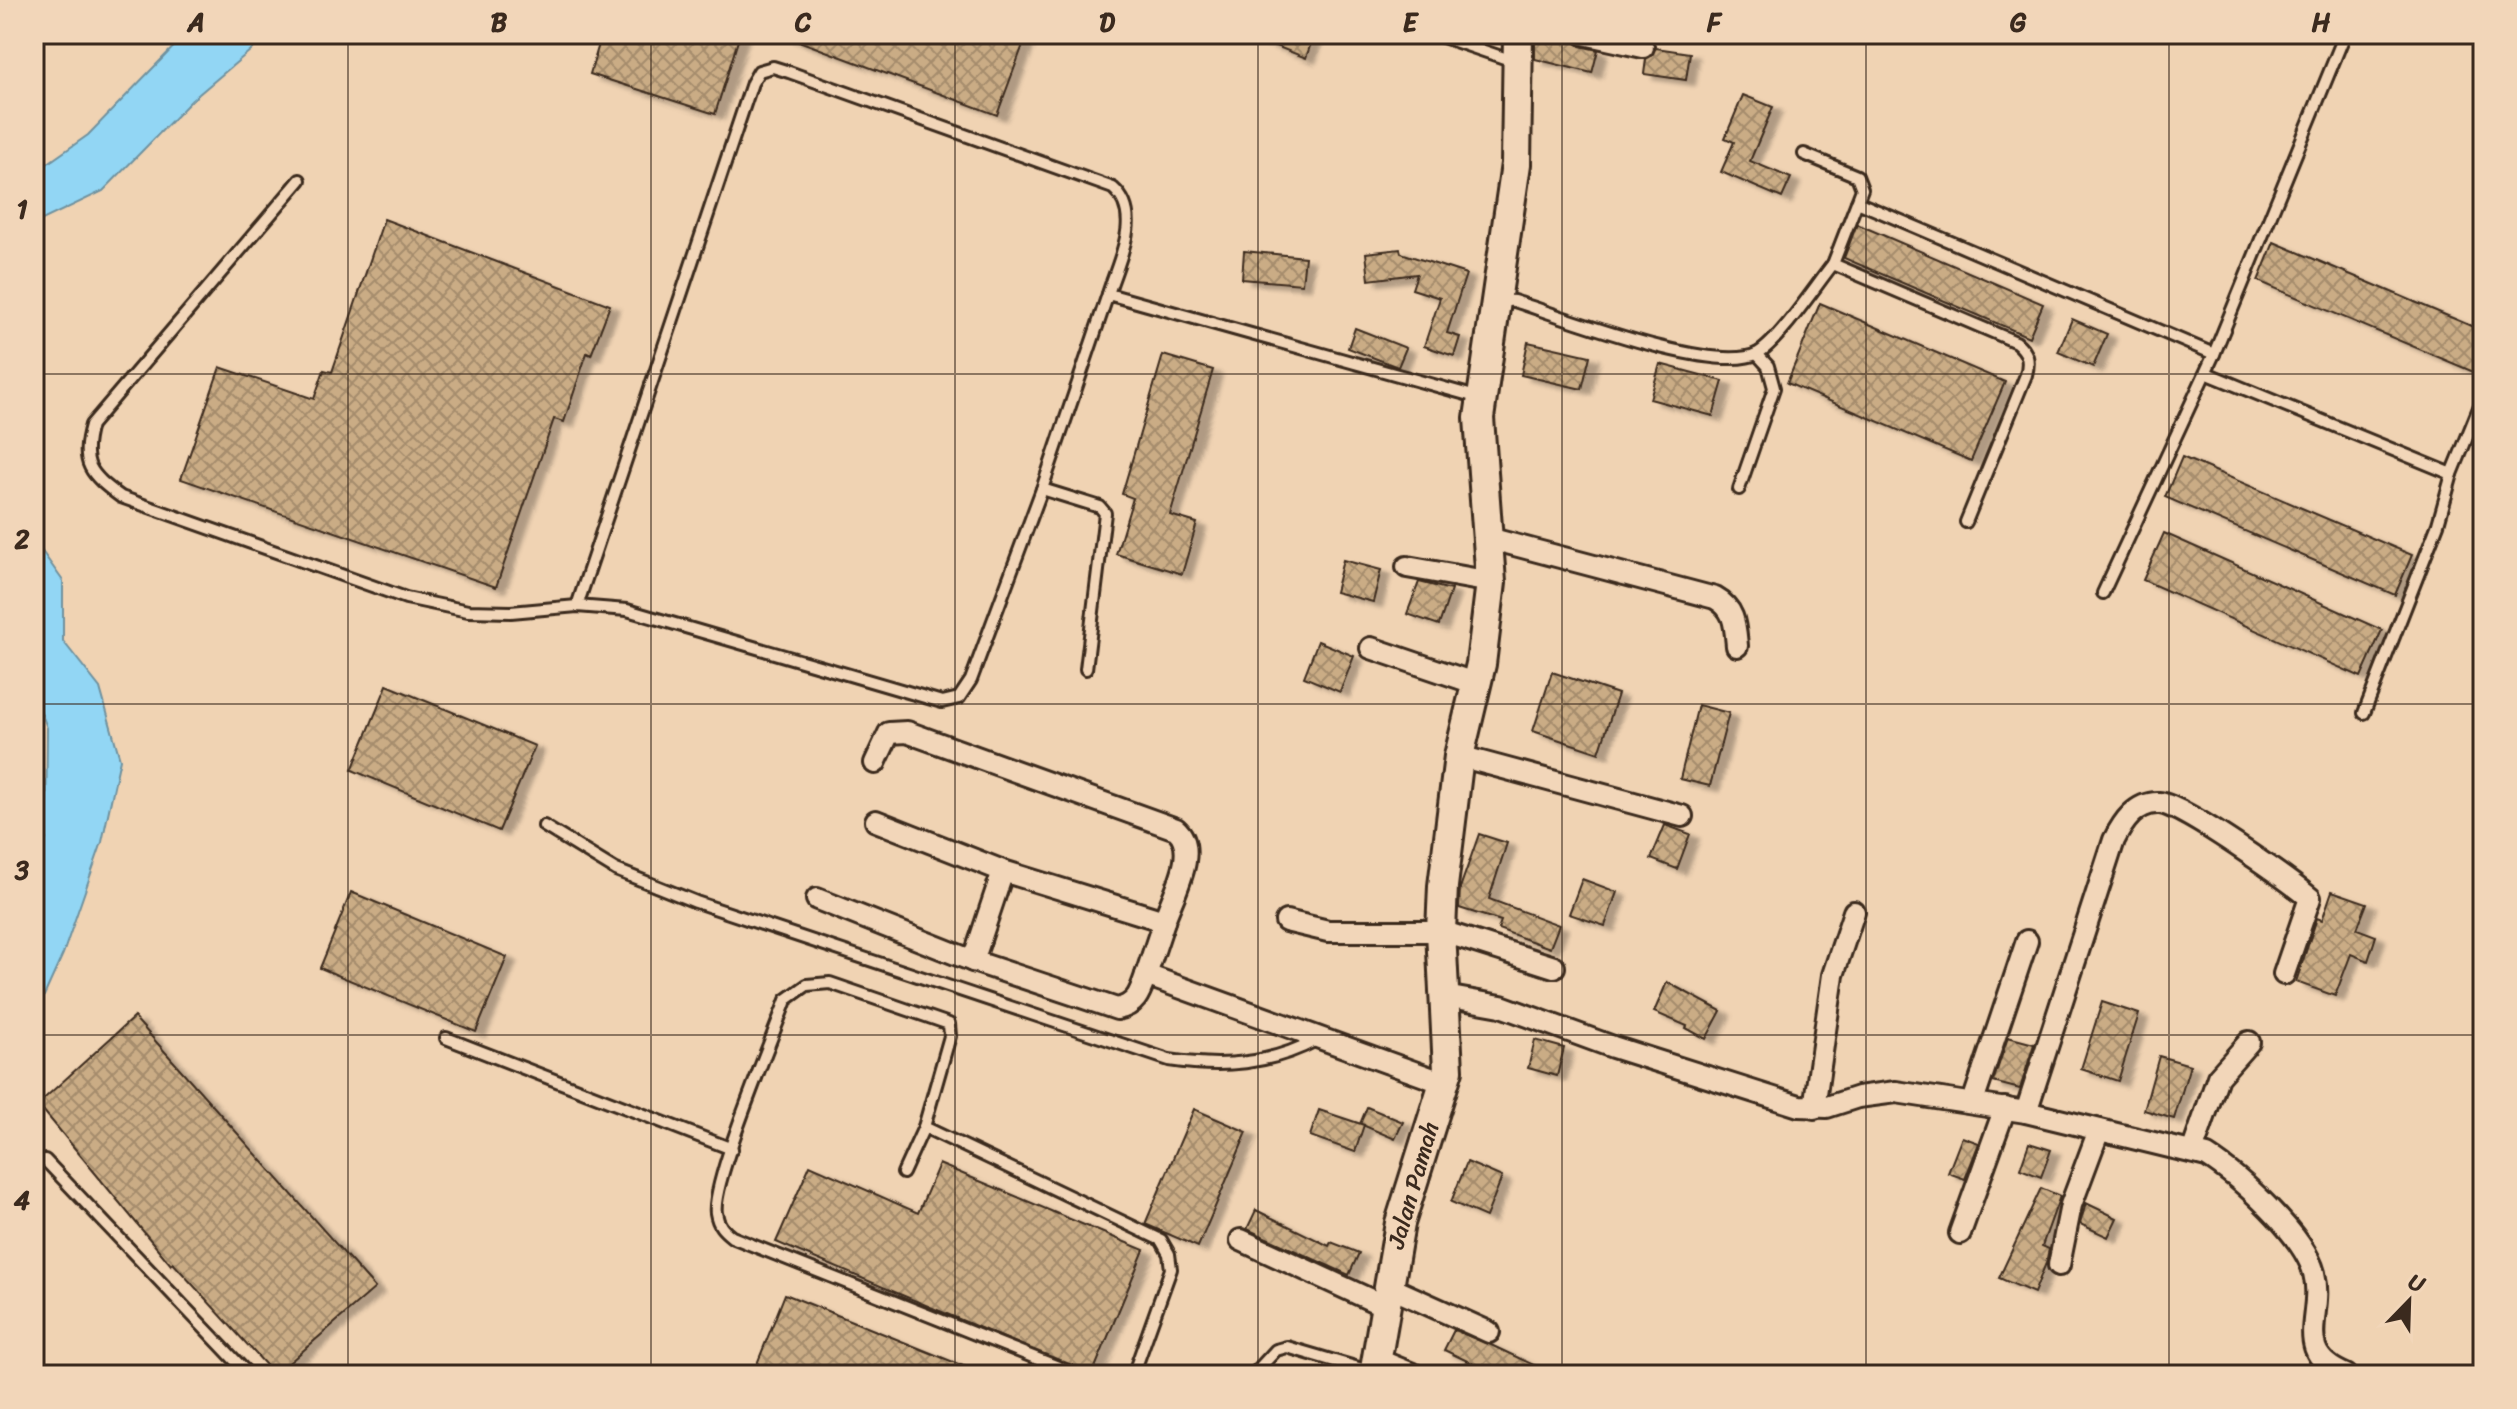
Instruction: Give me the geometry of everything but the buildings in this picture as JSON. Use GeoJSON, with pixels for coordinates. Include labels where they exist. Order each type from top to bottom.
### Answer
{"type":"FeatureCollection","features":[{"type":"Feature","properties":{"kind":"street","name":"Jalan Pamah"},"geometry":{"type":"LineString","coordinates":[[1376,1370],[1385,1296],[1410,1186],[1444,1083],[1449,1051],[1441,931],[1447,845],[1459,756],[1477,684],[1491,582],[1480,453],[1481,398],[1516,164],[1518,34]]}},
{"type":"Feature","properties":{"kind":"street"},"geometry":{"type":"LineString","coordinates":[[1584,34],[1643,47]]}},
{"type":"Feature","properties":{"kind":"street"},"geometry":{"type":"LineString","coordinates":[[1488,538],[1715,598],[1727,604],[1734,615],[1737,646]]}},
{"type":"Feature","properties":{"kind":"street"},"geometry":{"type":"LineString","coordinates":[[1407,567],[1491,582]]}},
{"type":"Feature","properties":{"kind":"street"},"geometry":{"type":"LineString","coordinates":[[1371,648],[1477,684]]}},
{"type":"Feature","properties":{"kind":"street"},"geometry":{"type":"LineString","coordinates":[[817,899],[973,961],[1117,1009],[1128,1007],[1137,998],[1188,850],[1185,836],[1176,829],[907,732],[889,733],[875,763]]}},
{"type":"Feature","properties":{"kind":"street"},"geometry":{"type":"LineString","coordinates":[[1459,756],[1682,816]]}},
{"type":"Feature","properties":{"kind":"street"},"geometry":{"type":"LineString","coordinates":[[2026,1112],[2114,840],[2132,813],[2145,805],[2173,807],[2310,898],[2284,974]]}},
{"type":"Feature","properties":{"kind":"street"},"geometry":{"type":"LineString","coordinates":[[876,821],[1003,871],[1164,921]]}},
{"type":"Feature","properties":{"kind":"street"},"geometry":{"type":"LineString","coordinates":[[973,961],[1003,871]]}},
{"type":"Feature","properties":{"kind":"street"},"geometry":{"type":"LineString","coordinates":[[1814,1108],[1833,975],[1854,912]]}},
{"type":"Feature","properties":{"kind":"street"},"geometry":{"type":"LineString","coordinates":[[1286,921],[1328,931],[1441,931],[1554,967]]}},
{"type":"Feature","properties":{"kind":"street"},"geometry":{"type":"LineString","coordinates":[[1973,1102],[2027,941]]}},
{"type":"Feature","properties":{"kind":"street"},"geometry":{"type":"LineString","coordinates":[[1146,975],[1444,1083]]}},
{"type":"Feature","properties":{"kind":"street"},"geometry":{"type":"LineString","coordinates":[[1445,996],[1488,1002],[1613,1047],[1799,1106],[1814,1108],[1896,1092],[2026,1112],[2207,1156],[2229,1170],[2302,1248],[2315,1275],[2312,1342],[2320,1358],[2346,1375]]}},
{"type":"Feature","properties":{"kind":"street"},"geometry":{"type":"LineString","coordinates":[[2192,1152],[2218,1077],[2249,1042]]}},
{"type":"Feature","properties":{"kind":"street"},"geometry":{"type":"LineString","coordinates":[[1960,1233],[2005,1108]]}},
{"type":"Feature","properties":{"kind":"street"},"geometry":{"type":"LineString","coordinates":[[2059,1265],[2071,1205],[2099,1130]]}},
{"type":"Feature","properties":{"kind":"street"},"geometry":{"type":"LineString","coordinates":[[1241,1240],[1385,1296],[1489,1332]]}},
{"type":"Feature","properties":{"kind":"street"},"geometry":{"type":"LineString","coordinates":[[1376,1370],[1415,1375]]}},
{"type":"Feature","properties":{"kind":"lane"},"geometry":{"type":"LineString","coordinates":[[1434,34],[1517,62]]}},
{"type":"Feature","properties":{"kind":"lane"},"geometry":{"type":"LineString","coordinates":[[2103,593],[2206,373],[2345,34]]}},
{"type":"Feature","properties":{"kind":"lane"},"geometry":{"type":"LineString","coordinates":[[300,180],[91,425],[84,449],[94,477],[121,497],[406,598],[468,611],[511,612],[577,606],[627,610],[942,702],[959,698],[971,680],[1042,489],[1129,223],[1124,197],[1113,188],[789,72],[773,67],[759,71],[754,77],[732,141],[577,606]]}},
{"type":"Feature","properties":{"kind":"lane"},"geometry":{"type":"LineString","coordinates":[[1497,300],[1514,301],[1680,353],[1736,359],[1757,354],[1833,264],[1862,189],[1857,176],[1804,154]]}},
{"type":"Feature","properties":{"kind":"lane"},"geometry":{"type":"LineString","coordinates":[[1857,202],[2214,354]]}},
{"type":"Feature","properties":{"kind":"lane"},"geometry":{"type":"LineString","coordinates":[[1833,264],[2016,342],[2025,350],[2029,364],[2026,375],[1966,522]]}},
{"type":"Feature","properties":{"kind":"lane"},"geometry":{"type":"LineString","coordinates":[[1108,294],[1481,398]]}},
{"type":"Feature","properties":{"kind":"lane"},"geometry":{"type":"LineString","coordinates":[[1739,489],[1774,388],[1768,366],[1757,354]]}},
{"type":"Feature","properties":{"kind":"lane"},"geometry":{"type":"LineString","coordinates":[[2206,373],[2452,474]]}},
{"type":"Feature","properties":{"kind":"lane"},"geometry":{"type":"LineString","coordinates":[[2364,713],[2438,524],[2452,474],[2483,398]]}},
{"type":"Feature","properties":{"kind":"lane"},"geometry":{"type":"LineString","coordinates":[[1042,489],[1100,507],[1105,513],[1086,669]]}},
{"type":"Feature","properties":{"kind":"lane"},"geometry":{"type":"LineString","coordinates":[[544,826],[616,870],[696,902],[1155,1056],[1210,1066],[1257,1062],[1319,1038]]}},
{"type":"Feature","properties":{"kind":"lane"},"geometry":{"type":"LineString","coordinates":[[903,1173],[924,1127],[950,1036],[949,1024],[830,983],[807,985],[786,1000],[732,1149],[715,1209],[720,1227],[732,1237],[1078,1375]]}},
{"type":"Feature","properties":{"kind":"lane"},"geometry":{"type":"LineString","coordinates":[[446,1038],[732,1149]]}},
{"type":"Feature","properties":{"kind":"lane"},"geometry":{"type":"LineString","coordinates":[[924,1127],[1161,1240],[1169,1254],[1171,1269],[1133,1375]]}},
{"type":"Feature","properties":{"kind":"lane"},"geometry":{"type":"LineString","coordinates":[[45,1160],[249,1375]]}},
{"type":"Feature","properties":{"kind":"lane"},"geometry":{"type":"LineString","coordinates":[[1253,1375],[1276,1350],[1287,1347],[1376,1370]]}},
{"type":"Feature","properties":{"kind":"water"},"geometry":{"type":"Polygon","coordinates":[[[186,34],[270,34],[192,100],[103,191],[34,224],[34,173],[88,135],[186,34]]]}},
{"type":"Feature","properties":{"kind":"water"},"geometry":{"type":"Polygon","coordinates":[[[34,540],[63,581],[63,641],[100,688],[120,759],[102,842],[63,954],[34,1018],[34,863],[46,839],[47,728],[34,693],[34,540]]]}}]}
